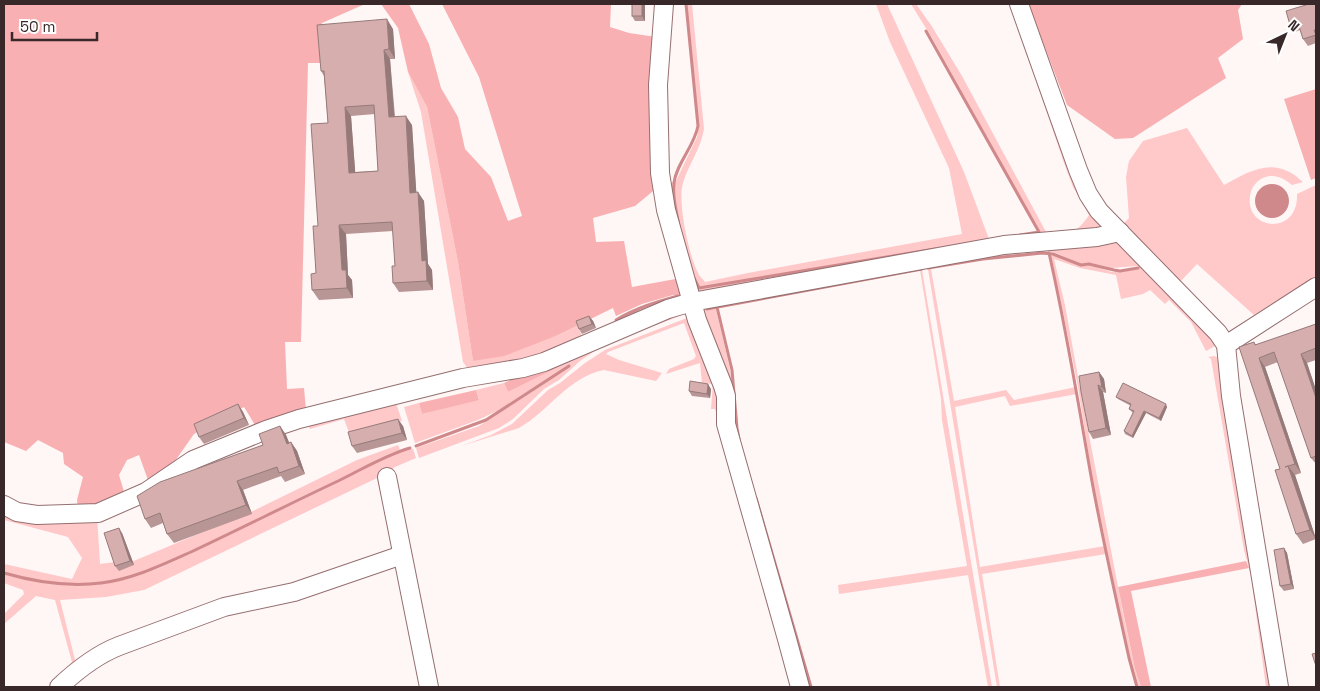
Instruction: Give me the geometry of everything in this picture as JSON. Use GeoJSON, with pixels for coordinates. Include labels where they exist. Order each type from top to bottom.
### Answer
{"type":"FeatureCollection","features":[{"type":"Feature","properties":{"kind":"street"},"geometry":{"type":"LineString","coordinates":[[664,4],[658,86],[660,173],[666,210],[697,320],[726,396],[726,424],[800,687]]}},
{"type":"Feature","properties":{"kind":"street"},"geometry":{"type":"LineString","coordinates":[[1019,4],[1088,194],[1099,211],[1218,333],[1226,345],[1231,396],[1279,687]]}},
{"type":"Feature","properties":{"kind":"street"},"geometry":{"type":"LineString","coordinates":[[4,505],[17,512],[38,515],[98,513],[146,492],[193,460],[299,418],[463,378],[523,368],[544,362],[668,309],[692,302],[1004,245],[1097,237],[1120,232]]}},
{"type":"Feature","properties":{"kind":"street"},"geometry":{"type":"LineString","coordinates":[[1226,345],[1316,287]]}},
{"type":"Feature","properties":{"kind":"street"},"geometry":{"type":"LineString","coordinates":[[387,477],[428,687]]}},
{"type":"Feature","properties":{"kind":"street"},"geometry":{"type":"LineString","coordinates":[[59,687],[70,676],[106,652],[119,646],[224,607],[294,592],[402,555]]}},
{"type":"Feature","properties":{"kind":"shaded area"},"geometry":{"type":"Polygon","coordinates":[[[4,4],[365,4],[322,23],[321,63],[308,63],[301,342],[285,342],[287,389],[304,388],[306,410],[255,425],[244,407],[194,434],[170,468],[148,480],[139,455],[127,460],[119,475],[125,495],[107,506],[78,510],[77,500],[83,477],[64,464],[63,453],[38,440],[26,451],[4,442],[4,4]]]}},
{"type":"Feature","properties":{"kind":"shaded area"},"geometry":{"type":"Polygon","coordinates":[[[381,4],[409,4],[429,44],[441,88],[458,117],[465,149],[491,177],[508,221],[522,216],[479,77],[442,4],[611,4],[610,27],[629,33],[656,37],[658,187],[635,206],[593,218],[596,242],[624,241],[632,287],[681,278],[688,300],[619,327],[617,321],[633,312],[674,300],[678,296],[673,295],[642,304],[616,316],[613,308],[558,335],[504,356],[473,361],[458,262],[427,107],[408,72],[398,28],[381,4]]]}},
{"type":"Feature","properties":{"kind":"shaded area"},"geometry":{"type":"Polygon","coordinates":[[[687,4],[692,4],[704,129],[700,144],[683,183],[682,202],[691,254],[699,274],[705,282],[962,234],[949,168],[890,42],[876,4],[887,4],[964,172],[989,239],[700,288],[692,272],[675,206],[675,183],[697,137],[699,126],[694,91],[687,4]]]}},
{"type":"Feature","properties":{"kind":"shaded area"},"geometry":{"type":"Polygon","coordinates":[[[911,4],[916,4],[931,25],[962,76],[1046,232],[1071,232],[1080,227],[1089,215],[1073,187],[1064,163],[1010,4],[1014,4],[1100,225],[1097,229],[695,295],[666,182],[673,182],[673,207],[690,273],[699,289],[1040,233],[932,38],[911,4]]]}},
{"type":"Feature","properties":{"kind":"shaded area"},"geometry":{"type":"Polygon","coordinates":[[[1028,4],[1242,4],[1238,10],[1243,39],[1218,58],[1226,78],[1133,138],[1115,139],[1067,105],[1028,4]]]}},
{"type":"Feature","properties":{"kind":"shaded area"},"geometry":{"type":"Polygon","coordinates":[[[408,72],[427,107],[458,262],[473,361],[558,335],[578,325],[582,337],[531,359],[468,369],[463,362],[421,112],[408,72]]]}},
{"type":"Feature","properties":{"kind":"shaded area"},"geometry":{"type":"Polygon","coordinates":[[[1316,89],[1316,178],[1311,180],[1284,99],[1316,89]]]}},
{"type":"Feature","properties":{"kind":"shaded area"},"geometry":{"type":"Polygon","coordinates":[[[1187,128],[1224,185],[1254,170],[1271,167],[1289,172],[1303,182],[1292,185],[1282,178],[1271,176],[1260,179],[1256,183],[1250,196],[1251,208],[1263,222],[1272,224],[1282,222],[1290,217],[1295,208],[1297,194],[1316,185],[1316,277],[1254,315],[1197,264],[1180,282],[1121,226],[1129,218],[1126,177],[1129,161],[1143,141],[1187,128]]]}},
{"type":"Feature","properties":{"kind":"shaded area"},"geometry":{"type":"Polygon","coordinates":[[[1272,184],[1279,185],[1284,189],[1288,194],[1288,208],[1284,213],[1279,217],[1272,218],[1265,217],[1260,213],[1256,208],[1255,201],[1256,194],[1260,189],[1265,185],[1272,184]]]}},
{"type":"Feature","properties":{"kind":"shaded area"},"geometry":{"type":"Polygon","coordinates":[[[1109,241],[1122,244],[1212,336],[1215,346],[1206,351],[1191,322],[1169,300],[1165,304],[1150,290],[1143,294],[1121,299],[1116,275],[1080,268],[1054,259],[1065,305],[1123,613],[1135,669],[1141,687],[1138,687],[1129,658],[1092,477],[1078,387],[1050,254],[1081,266],[1091,265],[1112,272],[1139,269],[1139,267],[1112,268],[1091,263],[1082,264],[1053,252],[1038,251],[958,262],[928,261],[1109,241]]]}},
{"type":"Feature","properties":{"kind":"shaded area"},"geometry":{"type":"Polygon","coordinates":[[[928,269],[931,269],[954,401],[1006,390],[1014,400],[1076,387],[1077,394],[1010,406],[1005,396],[955,407],[980,567],[1105,546],[1106,554],[982,574],[1000,687],[997,687],[928,269]]]}},
{"type":"Feature","properties":{"kind":"shaded area"},"geometry":{"type":"Polygon","coordinates":[[[920,270],[922,270],[992,687],[988,687],[968,575],[839,594],[838,585],[967,566],[942,420],[941,399],[920,270]]]}},
{"type":"Feature","properties":{"kind":"shaded area"},"geometry":{"type":"Polygon","coordinates":[[[697,304],[706,310],[716,309],[730,369],[735,401],[736,426],[810,687],[801,687],[697,304]]]}},
{"type":"Feature","properties":{"kind":"shaded area"},"geometry":{"type":"Polygon","coordinates":[[[673,311],[690,312],[603,345],[508,392],[504,383],[601,340],[673,311]]]}},
{"type":"Feature","properties":{"kind":"shaded area"},"geometry":{"type":"Polygon","coordinates":[[[692,316],[712,363],[736,484],[715,409],[711,409],[713,384],[702,383],[700,363],[666,374],[669,369],[694,359],[696,356],[684,323],[606,354],[619,360],[662,373],[656,381],[604,370],[591,374],[569,387],[540,413],[519,428],[461,446],[491,435],[512,424],[548,390],[605,350],[692,316]]]}},
{"type":"Feature","properties":{"kind":"shaded area"},"geometry":{"type":"Polygon","coordinates":[[[603,345],[580,361],[559,380],[544,389],[513,419],[499,428],[419,458],[416,448],[479,426],[568,367],[497,411],[415,443],[404,407],[419,403],[422,414],[479,399],[476,390],[504,383],[508,392],[603,345]]]}},
{"type":"Feature","properties":{"kind":"shaded area"},"geometry":{"type":"Polygon","coordinates":[[[1208,357],[1217,357],[1219,366],[1272,687],[1266,687],[1251,576],[1244,550],[1211,359],[1208,357]]]}},
{"type":"Feature","properties":{"kind":"shaded area"},"geometry":{"type":"Polygon","coordinates":[[[476,390],[479,400],[422,414],[419,403],[476,390]]]}},
{"type":"Feature","properties":{"kind":"shaded area"},"geometry":{"type":"Polygon","coordinates":[[[396,403],[402,421],[350,435],[344,419],[310,429],[308,424],[396,403]]]}},
{"type":"Feature","properties":{"kind":"shaded area"},"geometry":{"type":"Polygon","coordinates":[[[398,445],[400,450],[375,460],[182,555],[143,572],[102,582],[65,583],[28,578],[4,572],[4,564],[72,579],[82,558],[68,537],[4,520],[4,510],[97,516],[100,564],[115,562],[117,568],[253,511],[357,460],[398,445]]]}},
{"type":"Feature","properties":{"kind":"shaded area"},"geometry":{"type":"Polygon","coordinates":[[[413,449],[416,458],[388,472],[395,555],[377,478],[144,590],[106,597],[60,600],[76,664],[67,671],[66,668],[72,662],[55,600],[36,596],[4,624],[4,614],[24,594],[23,590],[4,583],[4,574],[28,580],[64,585],[101,584],[130,578],[159,568],[187,555],[374,462],[393,454],[413,449]]]}},
{"type":"Feature","properties":{"kind":"shaded area"},"geometry":{"type":"Polygon","coordinates":[[[1246,561],[1249,568],[1131,591],[1151,687],[1141,687],[1135,669],[1118,587],[1246,561]]]}},
{"type":"Feature","properties":{"kind":"building"},"geometry":{"type":"Polygon","coordinates":[[[632,4],[642,4],[642,16],[632,16],[632,4]]]}},
{"type":"Feature","properties":{"kind":"building"},"geometry":{"type":"Polygon","coordinates":[[[1309,4],[1316,4],[1316,30],[1314,30],[1316,35],[1303,39],[1298,23],[1290,25],[1286,11],[1309,4]]]}},
{"type":"Feature","properties":{"kind":"building"},"geometry":{"type":"Polygon","coordinates":[[[387,19],[389,49],[384,50],[389,117],[406,116],[410,193],[418,192],[422,261],[426,260],[427,281],[393,283],[392,266],[395,266],[392,222],[339,225],[342,270],[346,270],[347,288],[312,290],[311,274],[316,273],[313,226],[318,226],[311,124],[328,123],[324,71],[321,71],[317,25],[387,19]],[[374,105],[345,107],[349,173],[378,171],[374,105]]]}},
{"type":"Feature","properties":{"kind":"building"},"geometry":{"type":"Polygon","coordinates":[[[589,316],[592,324],[579,329],[576,321],[589,316]]]}},
{"type":"Feature","properties":{"kind":"building"},"geometry":{"type":"Polygon","coordinates":[[[1316,324],[1316,348],[1301,354],[1316,398],[1316,456],[1311,458],[1274,352],[1259,358],[1295,464],[1288,466],[1310,530],[1296,534],[1275,470],[1280,469],[1239,347],[1254,342],[1255,345],[1316,324]]]}},
{"type":"Feature","properties":{"kind":"building"},"geometry":{"type":"Polygon","coordinates":[[[1099,372],[1102,387],[1098,385],[1106,428],[1089,432],[1079,376],[1099,372]]]}},
{"type":"Feature","properties":{"kind":"building"},"geometry":{"type":"Polygon","coordinates":[[[690,381],[708,384],[707,394],[689,391],[690,381]]]}},
{"type":"Feature","properties":{"kind":"building"},"geometry":{"type":"Polygon","coordinates":[[[1123,383],[1166,404],[1159,418],[1144,411],[1132,436],[1124,431],[1134,411],[1129,409],[1131,404],[1116,397],[1123,383]]]}},
{"type":"Feature","properties":{"kind":"building"},"geometry":{"type":"Polygon","coordinates":[[[238,404],[244,418],[199,437],[194,424],[238,404]]]}},
{"type":"Feature","properties":{"kind":"building"},"geometry":{"type":"Polygon","coordinates":[[[398,419],[402,433],[352,446],[348,432],[398,419]]]}},
{"type":"Feature","properties":{"kind":"building"},"geometry":{"type":"Polygon","coordinates":[[[280,426],[287,444],[291,442],[299,466],[279,473],[277,467],[237,481],[246,505],[167,534],[160,513],[145,519],[137,496],[160,482],[263,445],[259,434],[280,426]]]}},
{"type":"Feature","properties":{"kind":"building"},"geometry":{"type":"Polygon","coordinates":[[[119,528],[130,561],[115,566],[104,533],[119,528]]]}},
{"type":"Feature","properties":{"kind":"building"},"geometry":{"type":"Polygon","coordinates":[[[1284,548],[1291,584],[1280,586],[1274,550],[1284,548]]]}},
{"type":"Feature","properties":{"kind":"building"},"geometry":{"type":"Polygon","coordinates":[[[1316,653],[1316,666],[1312,654],[1316,653]]]}},
{"type":"Feature","properties":{"kind":"waterway"},"geometry":{"type":"LineString","coordinates":[[679,226],[674,200],[675,176],[693,141],[698,126],[686,4]]}},
{"type":"Feature","properties":{"kind":"waterway"},"geometry":{"type":"LineString","coordinates":[[926,31],[1039,232],[1020,235]]}},
{"type":"Feature","properties":{"kind":"waterway"},"geometry":{"type":"LineString","coordinates":[[694,278],[699,288],[935,249]]}},
{"type":"Feature","properties":{"kind":"waterway"},"geometry":{"type":"LineString","coordinates":[[928,268],[983,259],[1042,253],[1053,254],[1081,265],[1089,264],[1120,271],[1138,268]]}},
{"type":"Feature","properties":{"kind":"waterway"},"geometry":{"type":"LineString","coordinates":[[1049,253],[1100,522],[1137,687]]}},
{"type":"Feature","properties":{"kind":"waterway"},"geometry":{"type":"LineString","coordinates":[[707,309],[922,269]]}},
{"type":"Feature","properties":{"kind":"waterway"},"geometry":{"type":"LineString","coordinates":[[616,320],[646,306],[678,296]]}},
{"type":"Feature","properties":{"kind":"waterway"},"geometry":{"type":"LineString","coordinates":[[717,307],[732,370],[739,439]]}},
{"type":"Feature","properties":{"kind":"waterway"},"geometry":{"type":"LineString","coordinates":[[416,446],[486,420],[569,366]]}},
{"type":"Feature","properties":{"kind":"waterway"},"geometry":{"type":"LineString","coordinates":[[4,573],[28,579],[64,584],[101,583],[136,575],[191,552],[382,459],[410,448]]}},
{"type":"Feature","properties":{"kind":"waterway"},"geometry":{"type":"LineString","coordinates":[[756,498],[811,687]]}}]}
